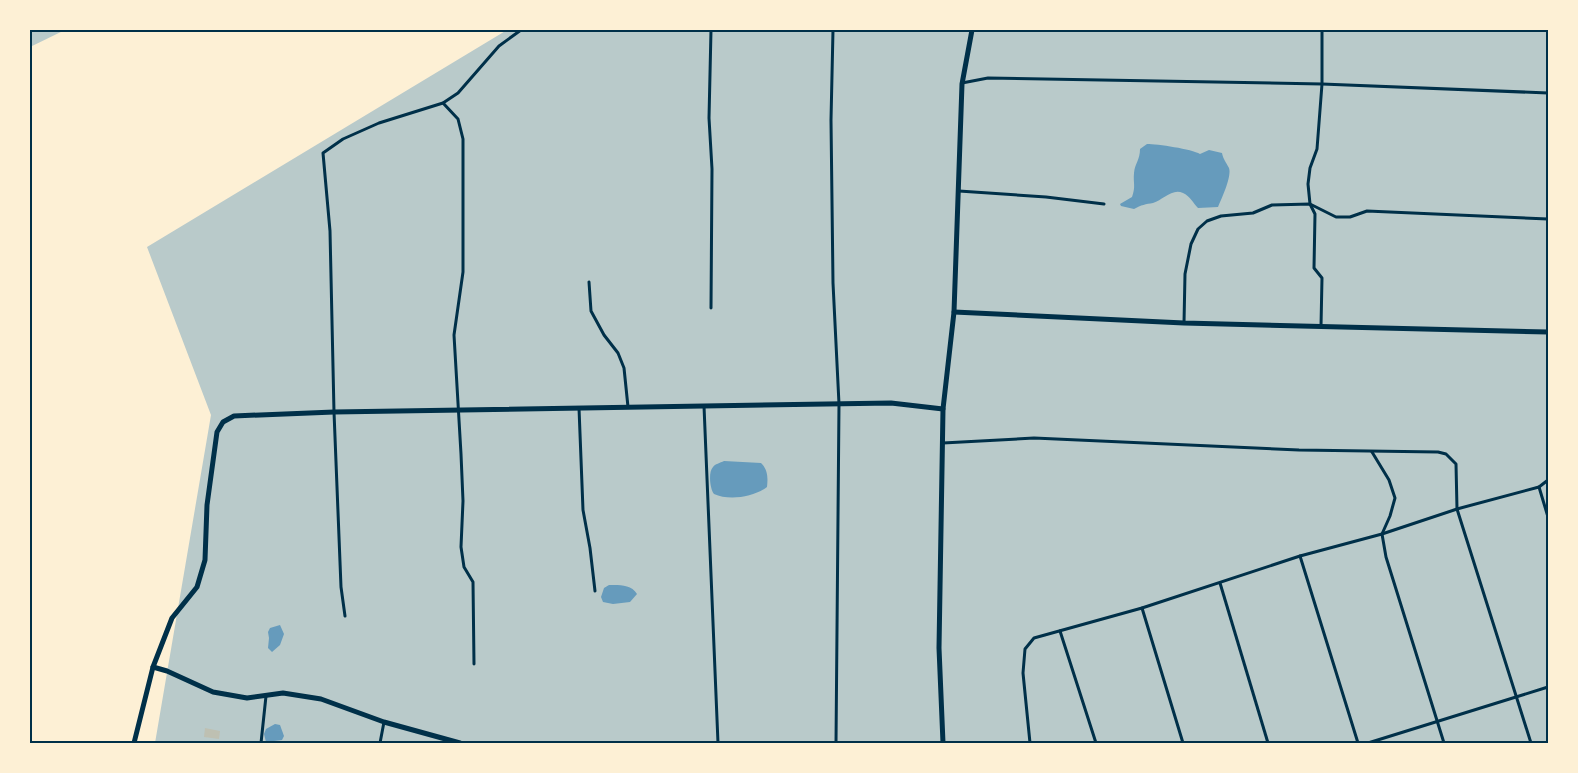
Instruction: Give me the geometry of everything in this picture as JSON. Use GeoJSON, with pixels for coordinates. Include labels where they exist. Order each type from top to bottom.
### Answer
{"type":"FeatureCollection","features":[{"type":"Feature","properties":{"kind":"street"},"geometry":{"type":"LineString","coordinates":[[943,743],[939,648],[943,408],[954,312],[962,84],[972,30]]}},
{"type":"Feature","properties":{"kind":"street"},"geometry":{"type":"LineString","coordinates":[[954,312],[1184,324],[1548,332]]}},
{"type":"Feature","properties":{"kind":"street"},"geometry":{"type":"LineString","coordinates":[[134,743],[153,667],[172,618],[197,587],[205,560],[207,504],[217,432],[223,422],[234,416],[334,412],[891,403],[943,408]]}},
{"type":"Feature","properties":{"kind":"street"},"geometry":{"type":"LineString","coordinates":[[153,667],[167,671],[212,692],[247,698],[283,693],[321,699],[384,722],[460,743]]}},
{"type":"Feature","properties":{"kind":"lane"},"geometry":{"type":"LineString","coordinates":[[345,616],[341,587],[334,412],[330,231],[323,153],[343,139],[379,123],[443,104],[458,93],[499,46],[521,30]]}},
{"type":"Feature","properties":{"kind":"lane"},"geometry":{"type":"LineString","coordinates":[[711,30],[709,118],[712,169],[711,308]]}},
{"type":"Feature","properties":{"kind":"lane"},"geometry":{"type":"LineString","coordinates":[[834,30],[831,120],[833,283],[839,404],[836,743]]}},
{"type":"Feature","properties":{"kind":"lane"},"geometry":{"type":"LineString","coordinates":[[1321,327],[1322,278],[1314,268],[1314,214],[1310,204],[1309,176],[1317,149],[1322,84],[1322,30]]}},
{"type":"Feature","properties":{"kind":"lane"},"geometry":{"type":"LineString","coordinates":[[962,84],[988,78],[1322,84],[1548,94]]}},
{"type":"Feature","properties":{"kind":"lane"},"geometry":{"type":"LineString","coordinates":[[443,104],[458,119],[463,139],[463,272],[454,335],[463,501],[461,547],[464,567],[473,582],[474,664]]}},
{"type":"Feature","properties":{"kind":"lane"},"geometry":{"type":"LineString","coordinates":[[958,191],[1046,197],[1104,204]]}},
{"type":"Feature","properties":{"kind":"lane"},"geometry":{"type":"LineString","coordinates":[[1184,324],[1185,274],[1191,244],[1198,229],[1207,221],[1221,216],[1253,213],[1272,205],[1310,204],[1336,217],[1350,217],[1366,211],[1548,219]]}},
{"type":"Feature","properties":{"kind":"lane"},"geometry":{"type":"LineString","coordinates":[[589,282],[590,311],[604,335],[618,353],[624,368],[628,407]]}},
{"type":"Feature","properties":{"kind":"lane"},"geometry":{"type":"LineString","coordinates":[[704,406],[718,743]]}},
{"type":"Feature","properties":{"kind":"lane"},"geometry":{"type":"LineString","coordinates":[[579,408],[583,510],[595,591]]}},
{"type":"Feature","properties":{"kind":"lane"},"geometry":{"type":"LineString","coordinates":[[943,443],[1034,438],[1299,450],[1438,452],[1446,454],[1456,464],[1457,509],[1531,743]]}},
{"type":"Feature","properties":{"kind":"lane"},"geometry":{"type":"LineString","coordinates":[[1372,451],[1389,480],[1395,498],[1382,534],[1386,557],[1444,743]]}},
{"type":"Feature","properties":{"kind":"lane"},"geometry":{"type":"LineString","coordinates":[[1030,743],[1023,673],[1025,649],[1034,638],[1142,608],[1300,556],[1382,534],[1457,509],[1539,487],[1548,480]]}},
{"type":"Feature","properties":{"kind":"lane"},"geometry":{"type":"LineString","coordinates":[[1539,487],[1548,517]]}},
{"type":"Feature","properties":{"kind":"lane"},"geometry":{"type":"LineString","coordinates":[[1300,556],[1358,743]]}},
{"type":"Feature","properties":{"kind":"lane"},"geometry":{"type":"LineString","coordinates":[[1220,583],[1268,743]]}},
{"type":"Feature","properties":{"kind":"lane"},"geometry":{"type":"LineString","coordinates":[[1142,608],[1183,743]]}},
{"type":"Feature","properties":{"kind":"lane"},"geometry":{"type":"LineString","coordinates":[[1060,631],[1096,743]]}},
{"type":"Feature","properties":{"kind":"lane"},"geometry":{"type":"LineString","coordinates":[[1368,743],[1548,687]]}},
{"type":"Feature","properties":{"kind":"lane"},"geometry":{"type":"LineString","coordinates":[[261,743],[266,695]]}},
{"type":"Feature","properties":{"kind":"lane"},"geometry":{"type":"LineString","coordinates":[[380,743],[384,722]]}},
{"type":"Feature","properties":{"kind":"shaded area"},"geometry":{"type":"Polygon","coordinates":[[[30,30],[65,30],[30,47],[30,30]]]}},
{"type":"Feature","properties":{"kind":"shaded area"},"geometry":{"type":"Polygon","coordinates":[[[507,30],[1548,30],[1548,743],[155,743],[211,415],[147,247],[507,30]]]}},
{"type":"Feature","properties":{"kind":"water"},"geometry":{"type":"Polygon","coordinates":[[[1147,144],[1182,149],[1200,154],[1209,150],[1222,153],[1230,172],[1218,207],[1198,208],[1188,196],[1179,192],[1171,193],[1157,202],[1134,209],[1121,206],[1120,204],[1132,197],[1140,149],[1147,144]]]}},
{"type":"Feature","properties":{"kind":"water"},"geometry":{"type":"Polygon","coordinates":[[[724,461],[761,463],[767,474],[767,487],[741,497],[727,497],[714,494],[710,481],[711,469],[724,461]]]}},
{"type":"Feature","properties":{"kind":"water"},"geometry":{"type":"Polygon","coordinates":[[[609,585],[621,585],[632,588],[637,594],[630,602],[613,604],[603,602],[601,597],[604,588],[609,585]]]}},
{"type":"Feature","properties":{"kind":"water"},"geometry":{"type":"Polygon","coordinates":[[[280,625],[284,634],[280,645],[272,652],[268,648],[268,632],[270,628],[280,625]]]}},
{"type":"Feature","properties":{"kind":"water"},"geometry":{"type":"Polygon","coordinates":[[[275,724],[280,725],[284,736],[282,740],[266,742],[264,734],[266,729],[275,724]]]}},
{"type":"Feature","properties":{"kind":"building"},"geometry":{"type":"Polygon","coordinates":[[[205,728],[220,731],[219,739],[204,737],[205,728]]]}}]}
